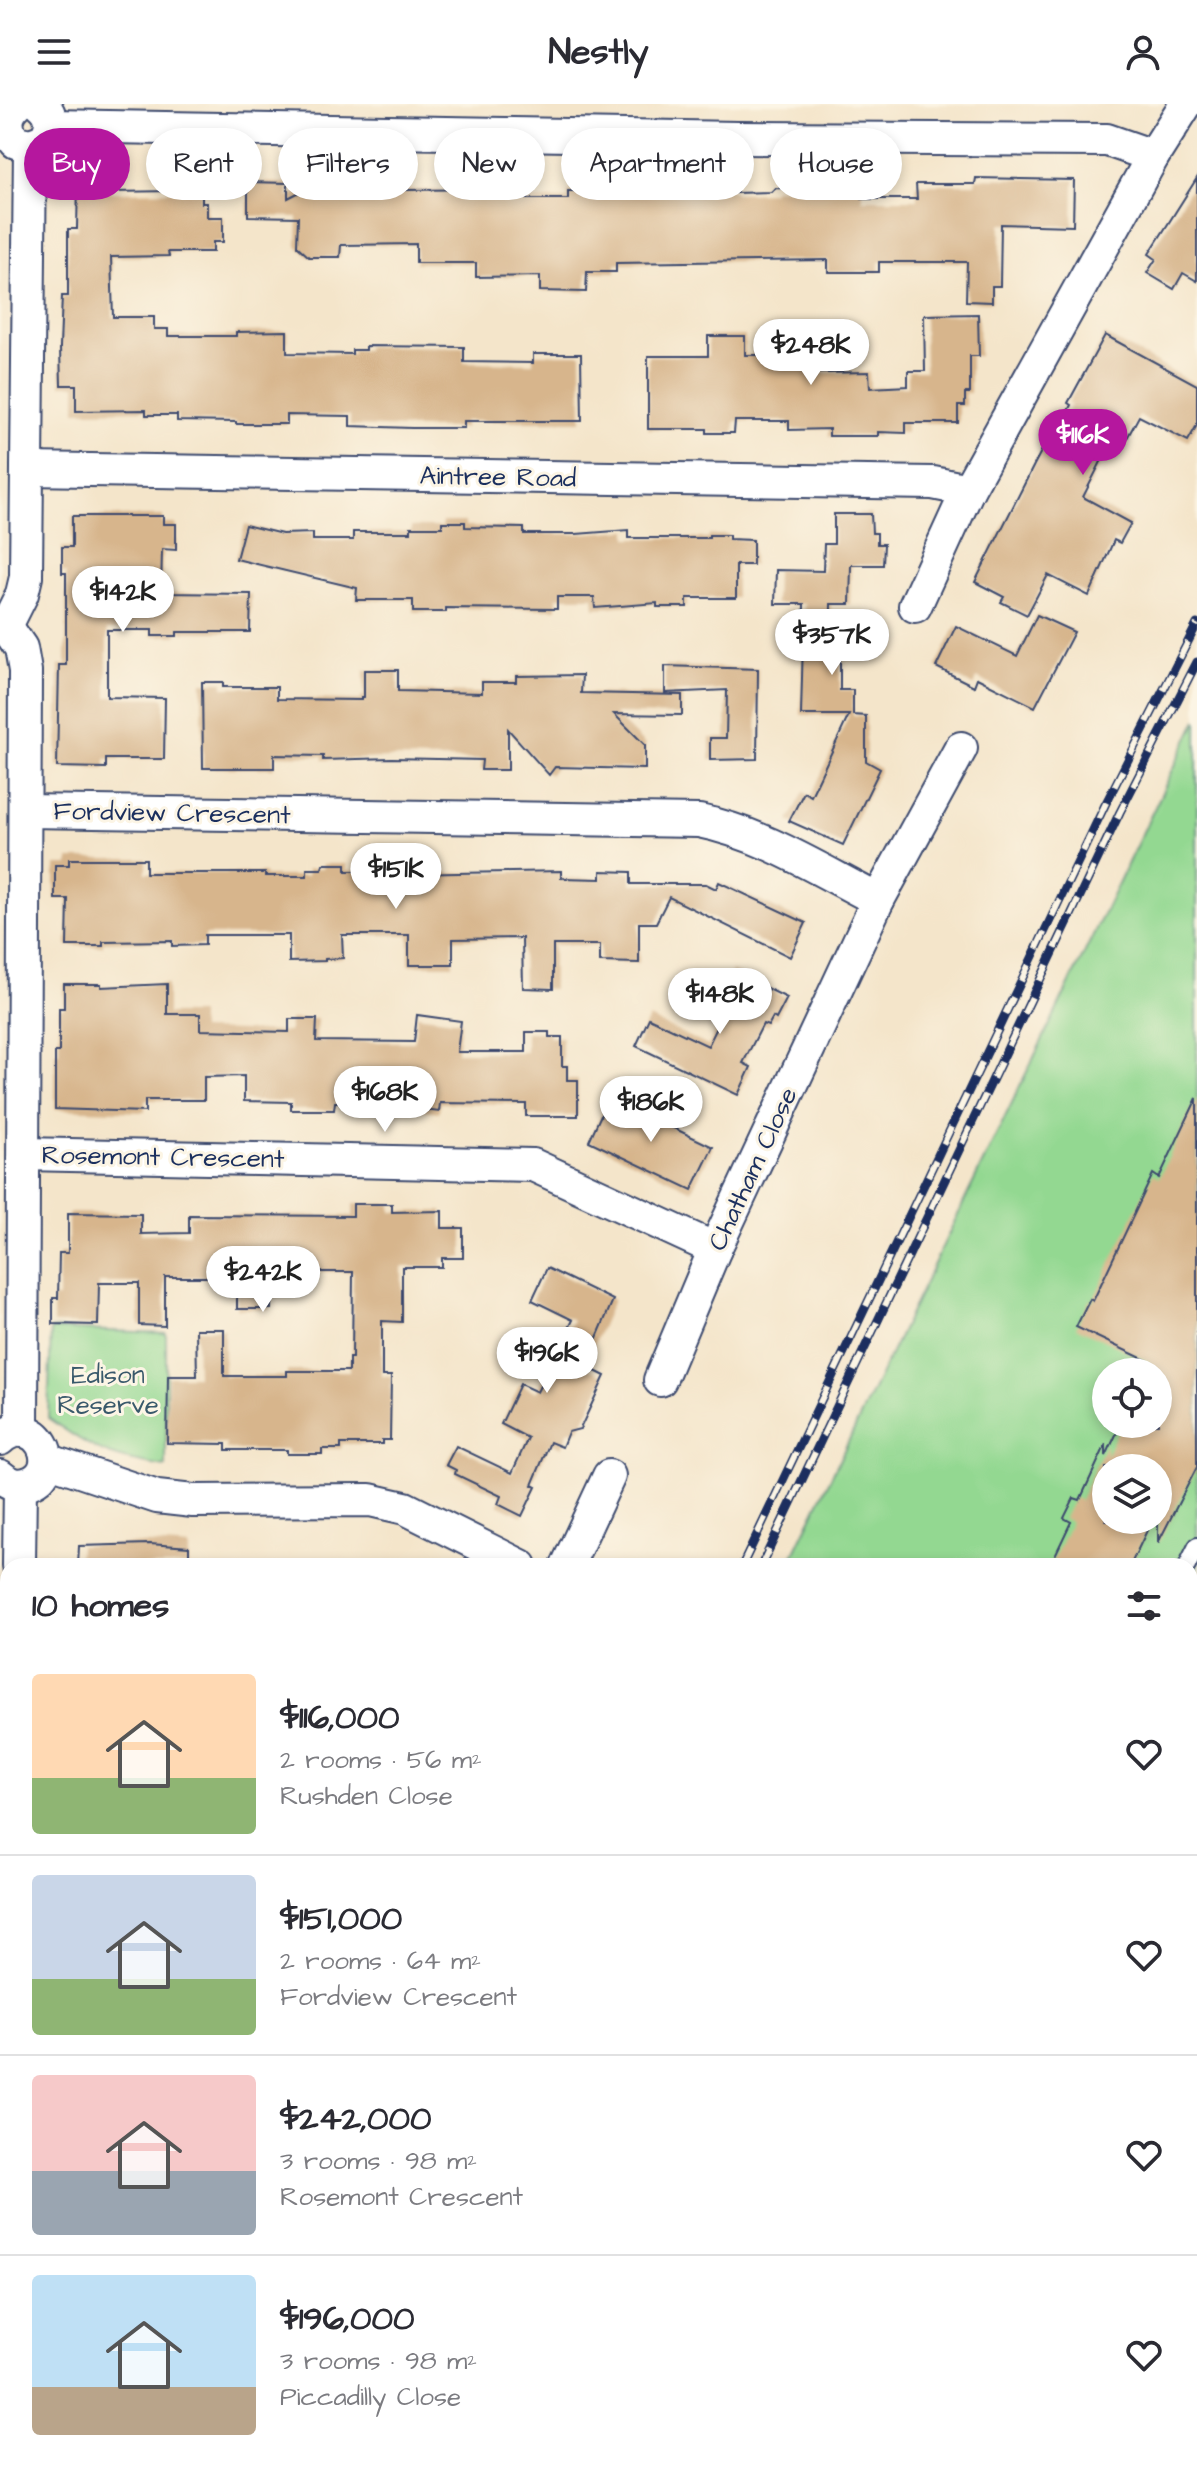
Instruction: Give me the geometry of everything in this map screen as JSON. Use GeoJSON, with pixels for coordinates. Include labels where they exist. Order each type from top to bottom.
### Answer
{"type":"FeatureCollection","features":[{"type":"Feature","properties":{"kind":"street"},"geometry":{"type":"LineString","coordinates":[[915,606],[968,490],[1153,156],[1186,104]]}},
{"type":"Feature","properties":{"kind":"street"},"geometry":{"type":"LineString","coordinates":[[11,107],[7,122],[16,142],[41,125],[722,137],[1107,140],[1153,156]]}},
{"type":"Feature","properties":{"kind":"street"},"geometry":{"type":"LineString","coordinates":[[18,1558],[10,1481],[35,1480],[45,1468],[47,1460],[37,1437],[11,1435],[24,1154],[25,671],[21,648],[3,625],[22,594],[26,577],[27,469],[41,125]]}},
{"type":"Feature","properties":{"kind":"street","name":"Aintree Road"},"geometry":{"type":"LineString","coordinates":[[27,469],[933,483],[968,490]]}},
{"type":"Feature","properties":{"kind":"street","name":"Chatham Close"},"geometry":{"type":"LineString","coordinates":[[660,1380],[715,1249],[878,900],[961,748]]}},
{"type":"Feature","properties":{"kind":"street","name":"Fordview Crescent"},"geometry":{"type":"LineString","coordinates":[[25,811],[699,821],[722,825],[760,840],[878,900]]}},
{"type":"Feature","properties":{"kind":"street","name":"Rosemont Crescent"},"geometry":{"type":"LineString","coordinates":[[24,1154],[533,1165],[715,1249]]}},
{"type":"Feature","properties":{"kind":"street"},"geometry":{"type":"LineString","coordinates":[[47,1460],[157,1497],[193,1501],[370,1500],[405,1508],[505,1558]]}},
{"type":"Feature","properties":{"kind":"street"},"geometry":{"type":"LineString","coordinates":[[571,1558],[609,1476]]}},
{"type":"Feature","properties":{"kind":"green space"},"geometry":{"type":"Polygon","coordinates":[[[1197,720],[1197,1558],[792,1558],[1197,720]]]}},
{"type":"Feature","properties":{"kind":"green space","name":"Edison Reserve"},"geometry":{"type":"Polygon","coordinates":[[[51,1329],[166,1333],[166,1467],[130,1461],[103,1452],[48,1418],[51,1329]]]}},
{"type":"Feature","properties":{"kind":"building"},"geometry":{"type":"Polygon","coordinates":[[[976,178],[1074,180],[1073,226],[1001,224],[1000,286],[992,286],[992,302],[966,301],[967,262],[879,262],[879,272],[828,272],[828,260],[616,263],[616,272],[587,272],[586,292],[540,291],[540,276],[476,277],[476,263],[416,263],[416,244],[341,245],[340,257],[309,257],[297,246],[298,217],[248,216],[248,200],[262,200],[262,182],[278,183],[278,200],[418,200],[418,190],[434,190],[434,200],[754,200],[754,192],[770,192],[770,200],[902,200],[917,199],[916,184],[975,184],[976,178]]]}},
{"type":"Feature","properties":{"kind":"building"},"geometry":{"type":"Polygon","coordinates":[[[1197,178],[1197,281],[1183,273],[1174,289],[1147,273],[1156,259],[1149,254],[1197,178]]]}},
{"type":"Feature","properties":{"kind":"building"},"geometry":{"type":"Polygon","coordinates":[[[146,191],[146,200],[202,200],[202,203],[207,203],[207,217],[223,217],[223,242],[213,242],[213,252],[111,257],[113,317],[154,317],[154,329],[168,329],[168,336],[236,336],[236,332],[287,331],[287,353],[352,354],[352,350],[366,350],[366,346],[464,347],[464,362],[533,363],[533,354],[581,354],[582,421],[464,421],[464,428],[412,428],[350,426],[350,416],[287,415],[287,424],[236,424],[177,421],[177,415],[146,415],[146,410],[76,411],[76,385],[61,385],[62,296],[68,296],[68,229],[77,229],[78,200],[130,200],[130,192],[146,191]]]}},
{"type":"Feature","properties":{"kind":"building"},"geometry":{"type":"Polygon","coordinates":[[[978,314],[979,356],[970,356],[970,393],[965,393],[965,406],[958,406],[958,423],[906,423],[906,433],[878,432],[878,436],[829,436],[829,429],[789,430],[789,421],[735,421],[734,433],[707,433],[707,429],[648,429],[648,356],[708,356],[708,336],[745,336],[745,355],[820,355],[820,373],[869,372],[870,388],[908,386],[908,371],[925,371],[924,315],[978,314]]]}},
{"type":"Feature","properties":{"kind":"building"},"geometry":{"type":"Polygon","coordinates":[[[1105,335],[1197,385],[1197,425],[1188,441],[1139,416],[1119,453],[1108,448],[1083,497],[1131,523],[1120,543],[1114,540],[1089,596],[1048,575],[1027,615],[1001,602],[1004,597],[975,582],[1046,442],[1050,444],[1071,405],[1068,403],[1105,335]]]}},
{"type":"Feature","properties":{"kind":"building"},"geometry":{"type":"Polygon","coordinates":[[[834,514],[871,514],[872,533],[877,533],[877,544],[884,544],[883,565],[851,565],[850,604],[831,604],[830,657],[840,657],[840,690],[853,690],[853,715],[866,716],[866,761],[880,769],[843,845],[789,821],[804,792],[811,796],[849,715],[801,715],[804,604],[775,604],[776,570],[823,571],[824,544],[834,544],[834,514]]]}},
{"type":"Feature","properties":{"kind":"building"},"geometry":{"type":"Polygon","coordinates":[[[72,516],[163,516],[163,524],[176,524],[176,550],[162,549],[161,593],[251,594],[250,632],[177,632],[177,636],[152,636],[152,630],[107,630],[107,697],[165,698],[164,759],[106,759],[106,768],[57,767],[59,665],[66,665],[66,573],[62,573],[62,547],[72,547],[72,516]]]}},
{"type":"Feature","properties":{"kind":"building"},"geometry":{"type":"Polygon","coordinates":[[[442,522],[465,522],[465,527],[524,528],[524,534],[628,530],[628,538],[709,538],[709,535],[729,535],[729,539],[753,540],[753,565],[736,565],[736,598],[687,598],[687,607],[657,607],[657,603],[595,608],[594,597],[557,597],[557,609],[446,608],[446,612],[413,612],[413,600],[356,600],[357,588],[236,559],[245,525],[282,534],[313,533],[313,540],[353,540],[353,532],[411,532],[411,527],[442,527],[442,522]]]}},
{"type":"Feature","properties":{"kind":"building"},"geometry":{"type":"Polygon","coordinates":[[[1037,615],[1074,632],[1035,707],[977,678],[974,686],[936,667],[956,626],[1017,656],[1037,615]]]}},
{"type":"Feature","properties":{"kind":"building"},"geometry":{"type":"Polygon","coordinates":[[[665,666],[758,669],[757,759],[710,760],[710,738],[726,738],[727,690],[665,693],[665,666]]]}},
{"type":"Feature","properties":{"kind":"building"},"geometry":{"type":"Polygon","coordinates":[[[364,670],[398,670],[398,691],[482,693],[482,682],[516,682],[516,676],[582,675],[581,693],[682,695],[682,715],[614,714],[645,745],[645,769],[555,767],[549,775],[508,729],[508,770],[481,770],[482,760],[323,760],[323,756],[274,755],[274,768],[203,768],[202,682],[223,682],[223,687],[277,687],[277,699],[361,700],[364,697],[364,670]]]}},
{"type":"Feature","properties":{"kind":"building"},"geometry":{"type":"Polygon","coordinates":[[[69,859],[146,859],[146,873],[265,873],[265,876],[307,876],[307,869],[322,869],[323,864],[346,864],[346,871],[370,871],[370,887],[409,888],[409,874],[561,871],[561,878],[601,879],[601,871],[631,872],[631,884],[706,884],[716,889],[719,882],[806,923],[790,957],[669,897],[656,923],[639,923],[639,963],[600,962],[600,945],[553,945],[553,989],[523,988],[522,938],[453,939],[453,965],[409,965],[409,935],[342,935],[343,958],[325,961],[289,962],[289,935],[205,935],[205,945],[172,946],[172,941],[67,946],[68,899],[55,899],[55,865],[69,865],[69,859]]]}},
{"type":"Feature","properties":{"kind":"building"},"geometry":{"type":"Polygon","coordinates":[[[732,971],[787,998],[776,1019],[773,1017],[768,1026],[763,1024],[743,1063],[751,1067],[738,1095],[636,1046],[649,1018],[708,1046],[732,997],[722,992],[732,971]]]}},
{"type":"Feature","properties":{"kind":"building"},"geometry":{"type":"Polygon","coordinates":[[[64,984],[101,984],[101,987],[167,984],[167,1014],[200,1014],[200,1030],[289,1032],[289,1019],[317,1019],[316,1041],[414,1042],[417,1015],[461,1021],[457,1052],[526,1052],[526,1032],[549,1032],[549,1037],[562,1037],[562,1066],[567,1066],[567,1080],[578,1080],[578,1116],[526,1116],[526,1104],[440,1103],[439,1112],[408,1108],[409,1102],[335,1102],[334,1110],[291,1110],[291,1102],[244,1101],[244,1076],[204,1077],[204,1100],[145,1100],[145,1112],[55,1109],[55,1052],[59,1052],[59,1008],[64,1008],[64,984]]]}},
{"type":"Feature","properties":{"kind":"building"},"geometry":{"type":"Polygon","coordinates":[[[609,1097],[713,1147],[692,1190],[589,1141],[609,1097]]]}},
{"type":"Feature","properties":{"kind":"building"},"geometry":{"type":"Polygon","coordinates":[[[1197,1098],[1197,1467],[1172,1516],[1172,1454],[1107,1454],[1114,1438],[1172,1438],[1172,1358],[1142,1358],[1076,1327],[1090,1299],[1093,1301],[1153,1174],[1159,1178],[1197,1098]]]}},
{"type":"Feature","properties":{"kind":"building"},"geometry":{"type":"Polygon","coordinates":[[[353,1204],[392,1204],[392,1212],[442,1211],[442,1228],[463,1228],[463,1258],[442,1258],[442,1267],[402,1267],[402,1322],[382,1321],[382,1376],[391,1376],[390,1440],[382,1440],[382,1444],[341,1444],[341,1449],[322,1449],[322,1454],[287,1454],[287,1450],[226,1450],[226,1444],[167,1443],[168,1376],[197,1376],[196,1329],[224,1329],[224,1376],[287,1376],[287,1371],[349,1371],[349,1358],[352,1358],[353,1272],[272,1272],[271,1309],[237,1309],[237,1277],[165,1277],[165,1326],[139,1325],[139,1283],[99,1283],[98,1325],[53,1324],[53,1298],[58,1298],[59,1253],[68,1253],[68,1213],[141,1214],[141,1234],[189,1233],[189,1215],[353,1216],[353,1204]]]}},
{"type":"Feature","properties":{"kind":"building"},"geometry":{"type":"Polygon","coordinates":[[[547,1268],[613,1300],[587,1361],[587,1367],[605,1376],[580,1429],[568,1432],[562,1447],[550,1442],[532,1485],[536,1487],[522,1516],[498,1504],[501,1496],[455,1474],[456,1470],[446,1465],[456,1446],[512,1473],[528,1438],[501,1424],[520,1384],[537,1392],[573,1320],[532,1300],[547,1268]]]}},
{"type":"Feature","properties":{"kind":"building"},"geometry":{"type":"Polygon","coordinates":[[[1092,1474],[1092,1534],[1145,1534],[1134,1558],[1054,1558],[1071,1522],[1064,1518],[1074,1498],[1080,1500],[1092,1474]]]}},
{"type":"Feature","properties":{"kind":"building"},"geometry":{"type":"Polygon","coordinates":[[[150,1544],[189,1547],[189,1558],[78,1558],[79,1546],[150,1544]]]}},
{"type":"Feature","properties":{"kind":"railway"},"geometry":{"type":"LineString","coordinates":[[746,1558],[1105,805],[1197,624]]}},
{"type":"Feature","properties":{"kind":"railway"},"geometry":{"type":"LineString","coordinates":[[765,1558],[1120,812],[1197,662]]}}]}
